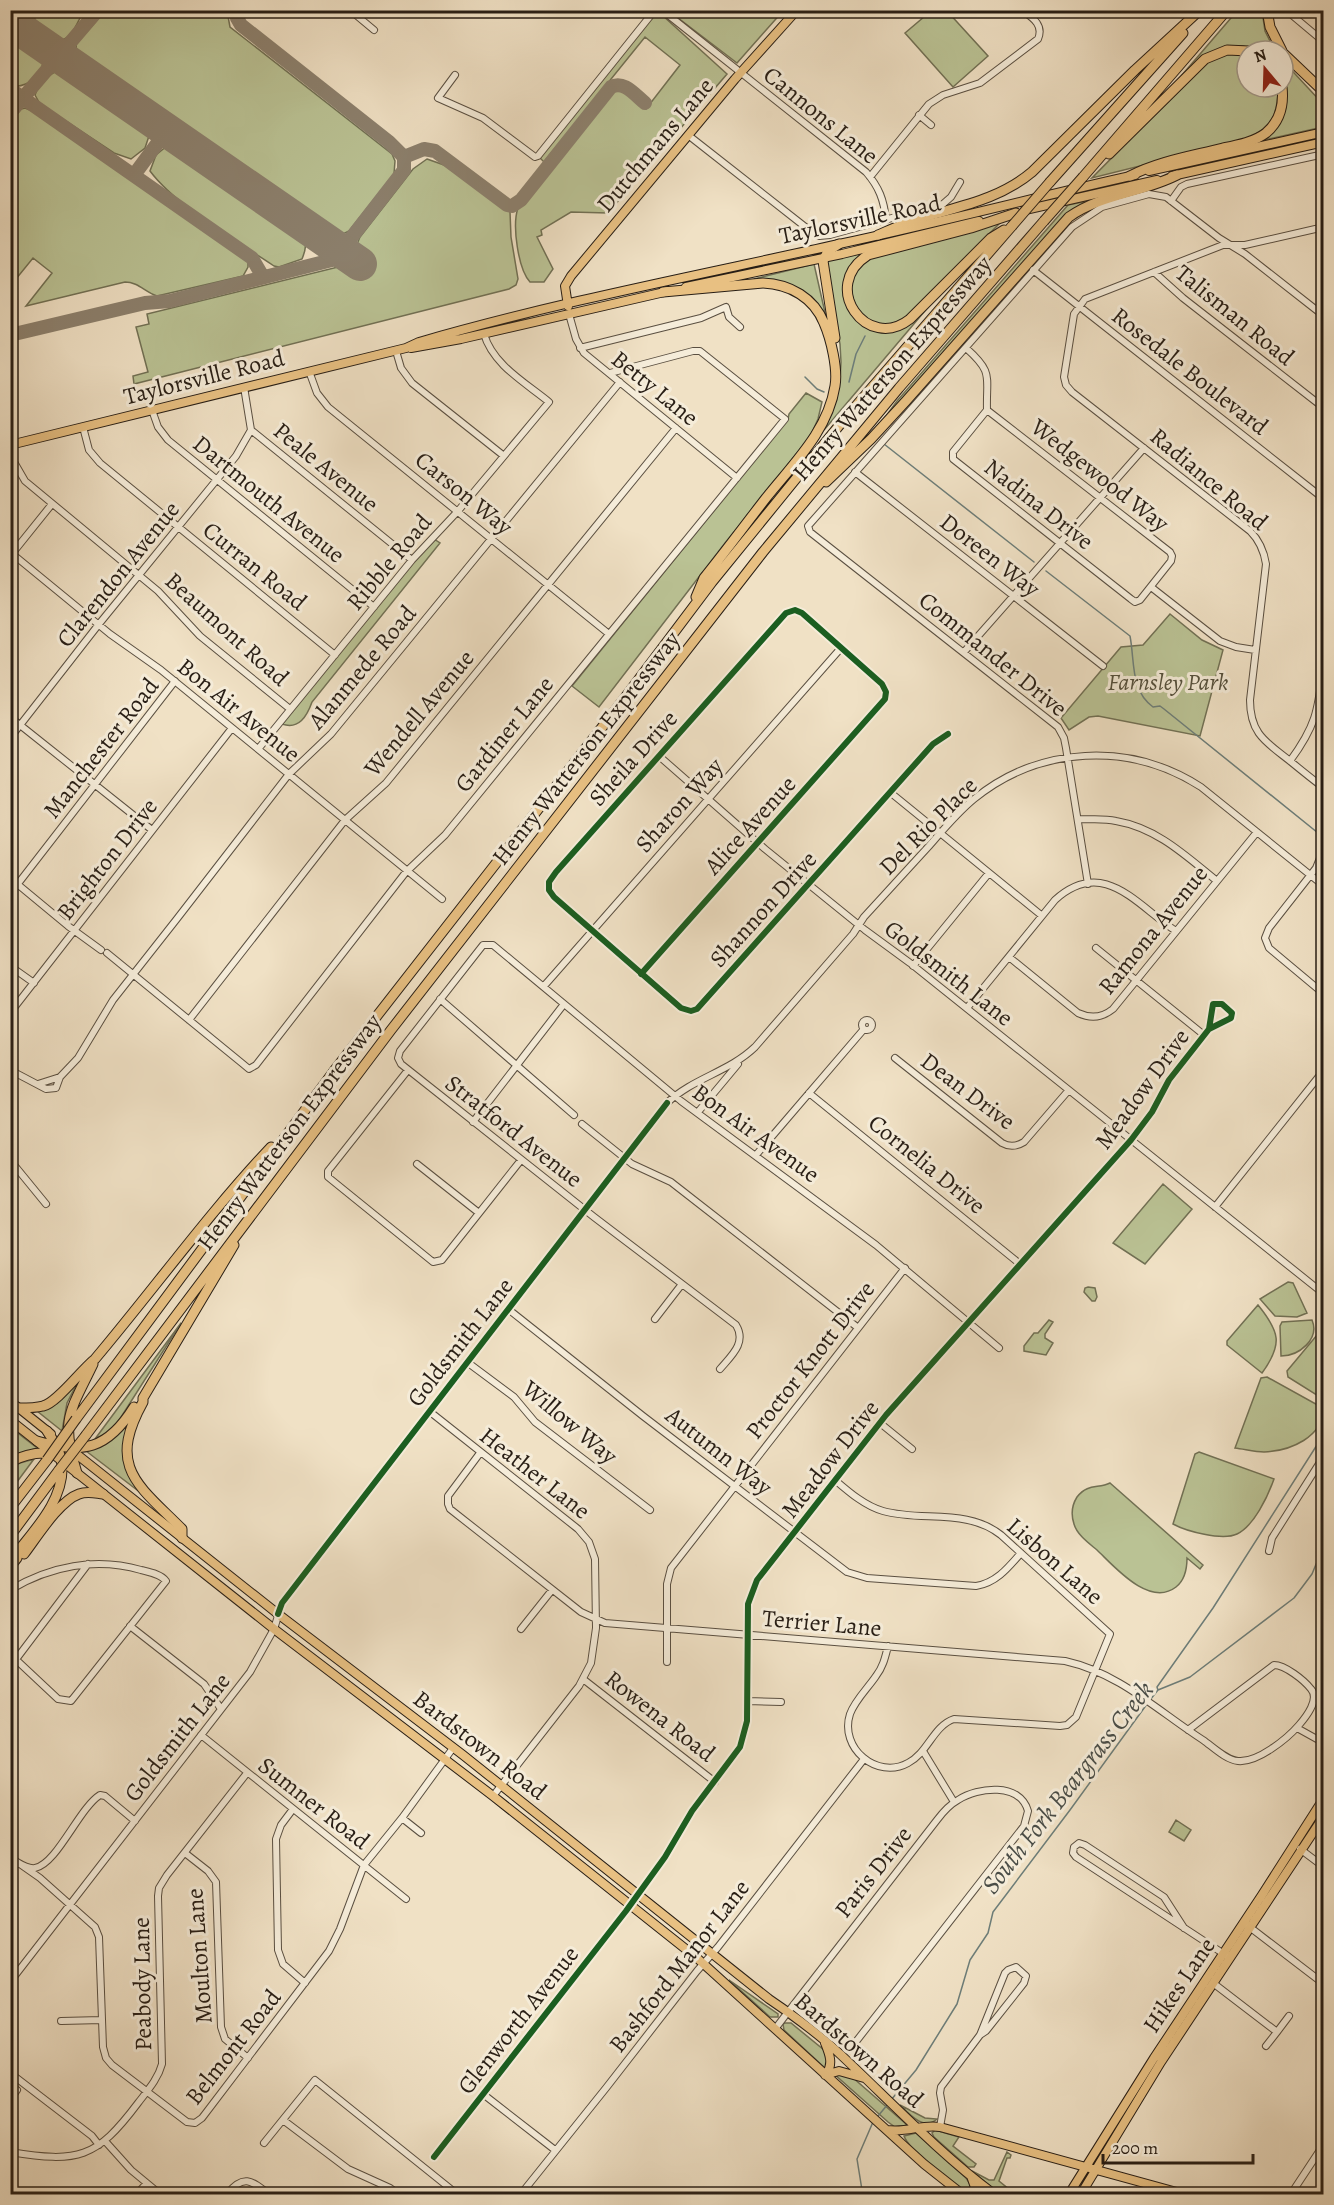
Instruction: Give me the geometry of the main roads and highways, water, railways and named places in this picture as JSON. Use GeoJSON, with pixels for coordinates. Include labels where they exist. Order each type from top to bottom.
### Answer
{"type":"FeatureCollection","features":[{"type":"Feature","properties":{"kind":"highway","name":"Henry Watterson Expressway"},"geometry":{"type":"LineString","coordinates":[[10,1536],[76,1419],[443,928],[621,703],[690,610],[842,422],[1201,10]]}},
{"type":"Feature","properties":{"kind":"highway"},"geometry":{"type":"LineString","coordinates":[[878,235],[918,218],[989,198],[1017,185],[1035,170],[1135,70],[1201,10]]}},
{"type":"Feature","properties":{"kind":"highway","name":"Henry Watterson Expressway"},"geometry":{"type":"LineString","coordinates":[[10,1508],[56,1458],[86,1435],[217,1258],[247,1224],[391,1030],[794,513],[906,380],[1227,10]]}},
{"type":"Feature","properties":{"kind":"highway"},"geometry":{"type":"LineString","coordinates":[[1267,10],[1270,27],[1276,39]]}},
{"type":"Feature","properties":{"kind":"highway"},"geometry":{"type":"LineString","coordinates":[[1085,174],[1120,144],[1205,59],[1227,50],[1235,50]]}},
{"type":"Feature","properties":{"kind":"highway"},"geometry":{"type":"LineString","coordinates":[[1295,65],[1323,92]]}},
{"type":"Feature","properties":{"kind":"highway"},"geometry":{"type":"LineString","coordinates":[[1309,80],[1323,99]]}},
{"type":"Feature","properties":{"kind":"highway"},"geometry":{"type":"LineString","coordinates":[[1130,176],[1147,167],[1260,137],[1274,125],[1280,113],[1283,99]]}},
{"type":"Feature","properties":{"kind":"highway"},"geometry":{"type":"LineString","coordinates":[[794,513],[878,432],[1069,217],[1090,204],[1157,185],[1177,175]]}},
{"type":"Feature","properties":{"kind":"highway"},"geometry":{"type":"LineString","coordinates":[[1012,226],[991,238],[903,324],[890,328],[875,327],[862,320],[852,308],[848,297],[848,281],[855,266],[868,255],[970,228],[1016,213]]}},
{"type":"Feature","properties":{"kind":"highway"},"geometry":{"type":"LineString","coordinates":[[834,367],[836,342],[823,273],[823,258],[828,251],[839,244]]}},
{"type":"Feature","properties":{"kind":"highway"},"geometry":{"type":"LineString","coordinates":[[663,292],[693,291],[763,282],[793,290],[811,302],[822,318],[830,340],[836,377],[833,396],[819,430],[704,578],[690,610]]}},
{"type":"Feature","properties":{"kind":"highway"},"geometry":{"type":"LineString","coordinates":[[19,1408],[42,1407],[54,1401],[79,1372],[95,1359],[241,1179],[296,1122]]}},
{"type":"Feature","properties":{"kind":"highway"},"geometry":{"type":"LineString","coordinates":[[182,1538],[182,1529],[140,1487],[129,1466],[126,1446],[128,1433],[143,1398],[247,1224]]}},
{"type":"Feature","properties":{"kind":"highway"},"geometry":{"type":"LineString","coordinates":[[77,1473],[70,1453],[67,1428],[71,1409],[95,1359]]}},
{"type":"Feature","properties":{"kind":"highway"},"geometry":{"type":"LineString","coordinates":[[10,1462],[34,1453],[56,1458],[98,1444],[120,1428],[136,1403],[143,1398]]}},
{"type":"Feature","properties":{"kind":"highway"},"geometry":{"type":"LineString","coordinates":[[17,1558],[19,1550],[52,1506],[59,1482],[56,1458],[47,1431]]}},
{"type":"Feature","properties":{"kind":"highway"},"geometry":{"type":"LineString","coordinates":[[37,1442],[56,1458]]}},
{"type":"Feature","properties":{"kind":"highway"},"geometry":{"type":"LineString","coordinates":[[70,1453],[85,1461]]}},
{"type":"Feature","properties":{"kind":"highway"},"geometry":{"type":"LineString","coordinates":[[10,1567],[17,1558],[24,1554],[72,1497],[85,1492],[103,1494]]}},
{"type":"Feature","properties":{"kind":"main road","name":"Dutchmans Lane"},"geometry":{"type":"LineString","coordinates":[[569,314],[565,286],[571,276],[688,135],[797,10]]}},
{"type":"Feature","properties":{"kind":"main road","name":"Taylorsville Road"},"geometry":{"type":"LineString","coordinates":[[12,444],[396,351],[465,329],[567,304],[839,244],[1323,132]]}},
{"type":"Feature","properties":{"kind":"main road","name":"Taylorsville Road"},"geometry":{"type":"LineString","coordinates":[[406,348],[484,334],[695,284],[823,258],[1323,142]]}},
{"type":"Feature","properties":{"kind":"main road"},"geometry":{"type":"LineString","coordinates":[[695,284],[728,271],[730,267]]}},
{"type":"Feature","properties":{"kind":"main road"},"geometry":{"type":"LineString","coordinates":[[10,1401],[70,1453]]}},
{"type":"Feature","properties":{"kind":"main road"},"geometry":{"type":"LineString","coordinates":[[10,1420],[37,1442]]}},
{"type":"Feature","properties":{"kind":"main road","name":"Bardstown Road"},"geometry":{"type":"LineString","coordinates":[[56,1458],[274,1629],[493,1796],[703,1963],[885,2128],[906,2132],[918,2127],[940,2127],[1184,2194]]}},
{"type":"Feature","properties":{"kind":"main road","name":"Bardstown Road"},"geometry":{"type":"LineString","coordinates":[[85,1461],[278,1614],[453,1748],[637,1895],[790,2009],[918,2127]]}},
{"type":"Feature","properties":{"kind":"main road"},"geometry":{"type":"LineString","coordinates":[[375,1705],[386,1696]]}},
{"type":"Feature","properties":{"kind":"main road","name":"Hikes Lane"},"geometry":{"type":"LineString","coordinates":[[1081,2194],[1156,2069],[1213,1983],[1244,1923],[1323,1798]]}},
{"type":"Feature","properties":{"kind":"main road","name":"Hikes Lane"},"geometry":{"type":"LineString","coordinates":[[1069,2194],[1149,2064],[1226,1956],[1252,1928],[1323,1816]]}},
{"type":"Feature","properties":{"kind":"main road"},"geometry":{"type":"LineString","coordinates":[[825,2041],[831,2065],[825,2075]]}},
{"type":"Feature","properties":{"kind":"main road"},"geometry":{"type":"LineString","coordinates":[[825,2075],[839,2071],[865,2079]]}},
{"type":"Feature","properties":{"kind":"main road"},"geometry":{"type":"LineString","coordinates":[[918,2127],[994,2194]]}},
{"type":"Feature","properties":{"kind":"main road"},"geometry":{"type":"LineString","coordinates":[[885,2128],[924,2164],[962,2194]]}},
{"type":"Feature","properties":{"kind":"main road"},"geometry":{"type":"LineString","coordinates":[[971,2176],[976,2190],[974,2194]]}},
{"type":"Feature","properties":{"kind":"waterway"},"geometry":{"type":"LineString","coordinates":[[849,382],[856,354],[865,336]]}},
{"type":"Feature","properties":{"kind":"waterway"},"geometry":{"type":"LineString","coordinates":[[805,377],[817,389],[824,392]]}},
{"type":"Feature","properties":{"kind":"waterway"},"geometry":{"type":"LineString","coordinates":[[884,444],[1034,562]]}},
{"type":"Feature","properties":{"kind":"waterway"},"geometry":{"type":"LineString","coordinates":[[1046,571],[1130,636],[1137,684],[1140,692],[1153,707],[1160,706],[1164,709],[1323,837]]}},
{"type":"Feature","properties":{"kind":"waterway"},"geometry":{"type":"LineString","coordinates":[[1158,1690],[1157,1687],[1213,1608],[1324,1434]]}},
{"type":"Feature","properties":{"kind":"waterway","name":"South Fork Beargrass Creek"},"geometry":{"type":"LineString","coordinates":[[1150,1700],[1158,1690],[1190,1677],[1294,1598],[1312,1574],[1324,1545]]}},
{"type":"Feature","properties":{"kind":"waterway","name":"South Fork Beargrass Creek"},"geometry":{"type":"LineString","coordinates":[[891,2100],[916,2070],[957,2004],[970,1960],[988,1933],[993,1912],[1147,1704]]}},
{"type":"Feature","properties":{"kind":"waterway","name":"South Fork Beargrass Creek"},"geometry":{"type":"LineString","coordinates":[[878,2116],[888,2104]]}},
{"type":"Feature","properties":{"kind":"waterway","name":"South Fork Beargrass Creek"},"geometry":{"type":"LineString","coordinates":[[861,2194],[857,2159],[873,2122]]}},
{"type":"Feature","properties":{"kind":"park label","name":"Farnsley Park"},"geometry":{"type":"Point","coordinates":[1168,682]}}]}
